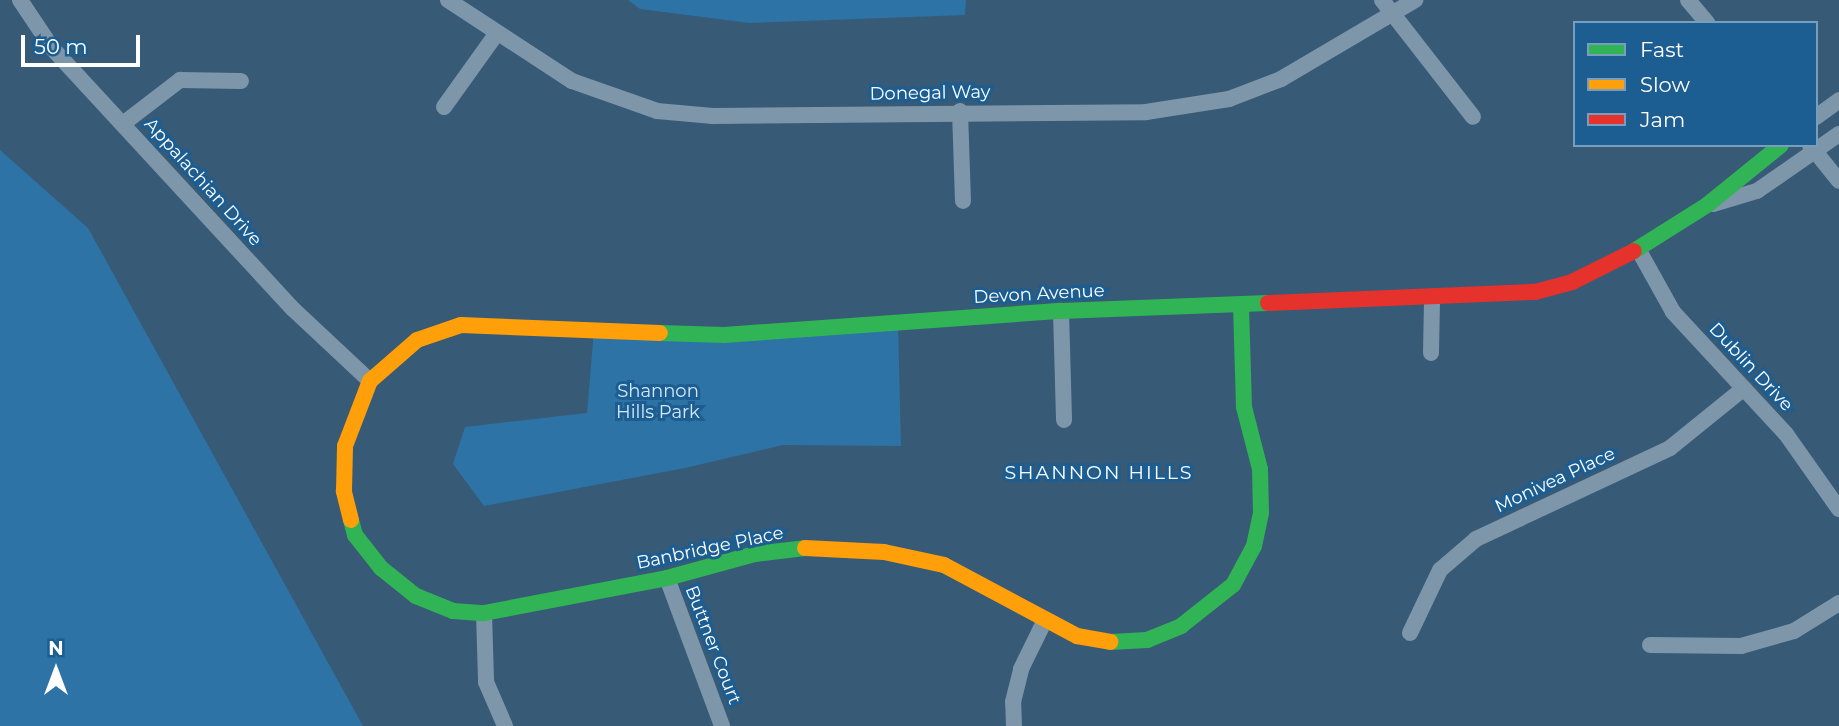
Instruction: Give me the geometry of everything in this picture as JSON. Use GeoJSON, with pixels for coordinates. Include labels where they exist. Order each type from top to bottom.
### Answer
{"type":"FeatureCollection","features":[{"type":"Feature","properties":{"kind":"street","name":"Appalachian Drive"},"geometry":{"type":"LineString","coordinates":[[20,0],[51,48],[124,123],[293,309],[370,381]]}},
{"type":"Feature","properties":{"kind":"street","name":"Donegal Way"},"geometry":{"type":"LineString","coordinates":[[449,0],[572,82],[657,111],[713,116],[960,111],[1146,112],[1229,99],[1281,79],[1415,0]]}},
{"type":"Feature","properties":{"kind":"street"},"geometry":{"type":"LineString","coordinates":[[1382,0],[1473,117]]}},
{"type":"Feature","properties":{"kind":"street"},"geometry":{"type":"LineString","coordinates":[[1691,1],[1706,21]]}},
{"type":"Feature","properties":{"kind":"street"},"geometry":{"type":"LineString","coordinates":[[444,107],[497,33]]}},
{"type":"Feature","properties":{"kind":"street"},"geometry":{"type":"LineString","coordinates":[[124,123],[180,80],[241,82]]}},
{"type":"Feature","properties":{"kind":"street"},"geometry":{"type":"LineString","coordinates":[[1818,116],[1839,100]]}},
{"type":"Feature","properties":{"kind":"street"},"geometry":{"type":"LineString","coordinates":[[960,111],[963,201]]}},
{"type":"Feature","properties":{"kind":"street","name":"Devon Avenue"},"geometry":{"type":"LineString","coordinates":[[1818,146],[1839,134]]}},
{"type":"Feature","properties":{"kind":"street","name":"Devon Avenue"},"geometry":{"type":"LineString","coordinates":[[370,381],[417,340],[461,325],[724,335],[1061,310],[1432,300],[1555,288],[1638,249],[1707,205],[1779,147]]}},
{"type":"Feature","properties":{"kind":"street"},"geometry":{"type":"LineString","coordinates":[[1813,149],[1839,181]]}},
{"type":"Feature","properties":{"kind":"street","name":"Devon Avenue"},"geometry":{"type":"LineString","coordinates":[[1707,205],[1757,191],[1813,149]]}},
{"type":"Feature","properties":{"kind":"street","name":"Dublin Drive"},"geometry":{"type":"LineString","coordinates":[[1638,249],[1674,312],[1786,434],[1839,509]]}},
{"type":"Feature","properties":{"kind":"street"},"geometry":{"type":"LineString","coordinates":[[1431,353],[1432,300]]}},
{"type":"Feature","properties":{"kind":"street","name":"Banbridge Place"},"geometry":{"type":"LineString","coordinates":[[370,381],[345,446],[344,491],[355,535],[381,568],[416,596],[453,611],[484,613],[667,578],[755,554],[803,548],[884,552],[944,565],[1004,594],[1044,622],[1077,636],[1112,642],[1147,640],[1181,626],[1233,585],[1254,546],[1261,513],[1260,469],[1244,407],[1241,305]]}},
{"type":"Feature","properties":{"kind":"street"},"geometry":{"type":"LineString","coordinates":[[1061,310],[1064,420]]}},
{"type":"Feature","properties":{"kind":"street","name":"Monivea Place"},"geometry":{"type":"LineString","coordinates":[[1410,633],[1440,570],[1476,538],[1670,448],[1744,388]]}},
{"type":"Feature","properties":{"kind":"street","name":"Buttner Court"},"geometry":{"type":"LineString","coordinates":[[667,578],[722,726]]}},
{"type":"Feature","properties":{"kind":"street"},"geometry":{"type":"LineString","coordinates":[[1650,645],[1741,646],[1794,631],[1839,603]]}},
{"type":"Feature","properties":{"kind":"street"},"geometry":{"type":"LineString","coordinates":[[484,613],[486,682],[505,726]]}},
{"type":"Feature","properties":{"kind":"street"},"geometry":{"type":"LineString","coordinates":[[1014,726],[1013,702],[1021,669],[1044,622]]}},
{"type":"Feature","properties":{"kind":"green space"},"geometry":{"type":"Polygon","coordinates":[[[628,0],[966,0],[965,15],[749,23],[640,9],[628,0]]]}},
{"type":"Feature","properties":{"kind":"green space"},"geometry":{"type":"Polygon","coordinates":[[[0,150],[88,228],[363,726],[0,726],[0,150]]]}},
{"type":"Feature","properties":{"kind":"green space","name":"Shannon Hills Park"},"geometry":{"type":"Polygon","coordinates":[[[898,323],[901,446],[783,445],[685,468],[484,506],[453,464],[465,427],[587,413],[594,330],[898,323]]]}},
{"type":"Feature","properties":{"kind":"traffic: fast"},"geometry":{"type":"LineString","coordinates":[[1634,251],[1707,205],[1779,147]]}},
{"type":"Feature","properties":{"kind":"traffic: fast"},"geometry":{"type":"LineString","coordinates":[[660,333],[724,335],[1061,311],[1268,303]]}},
{"type":"Feature","properties":{"kind":"traffic: fast"},"geometry":{"type":"LineString","coordinates":[[1110,642],[1147,640],[1181,626],[1233,585],[1254,546],[1261,513],[1260,469],[1244,407],[1241,305]]}},
{"type":"Feature","properties":{"kind":"traffic: fast"},"geometry":{"type":"LineString","coordinates":[[351,520],[355,535],[381,568],[416,596],[453,611],[484,613],[667,578],[755,554],[805,548]]}},
{"type":"Feature","properties":{"kind":"traffic: slow"},"geometry":{"type":"LineString","coordinates":[[351,520],[344,491],[345,446],[370,381],[417,340],[461,325],[660,333]]}},
{"type":"Feature","properties":{"kind":"traffic: slow"},"geometry":{"type":"LineString","coordinates":[[805,548],[884,552],[944,565],[1077,636],[1110,642]]}},
{"type":"Feature","properties":{"kind":"traffic: jam"},"geometry":{"type":"LineString","coordinates":[[1268,303],[1535,292],[1572,282],[1634,251]]}},
{"type":"Feature","properties":{"kind":"district","name":"SHANNON HILLS"},"geometry":{"type":"Point","coordinates":[1099,473]}}]}
